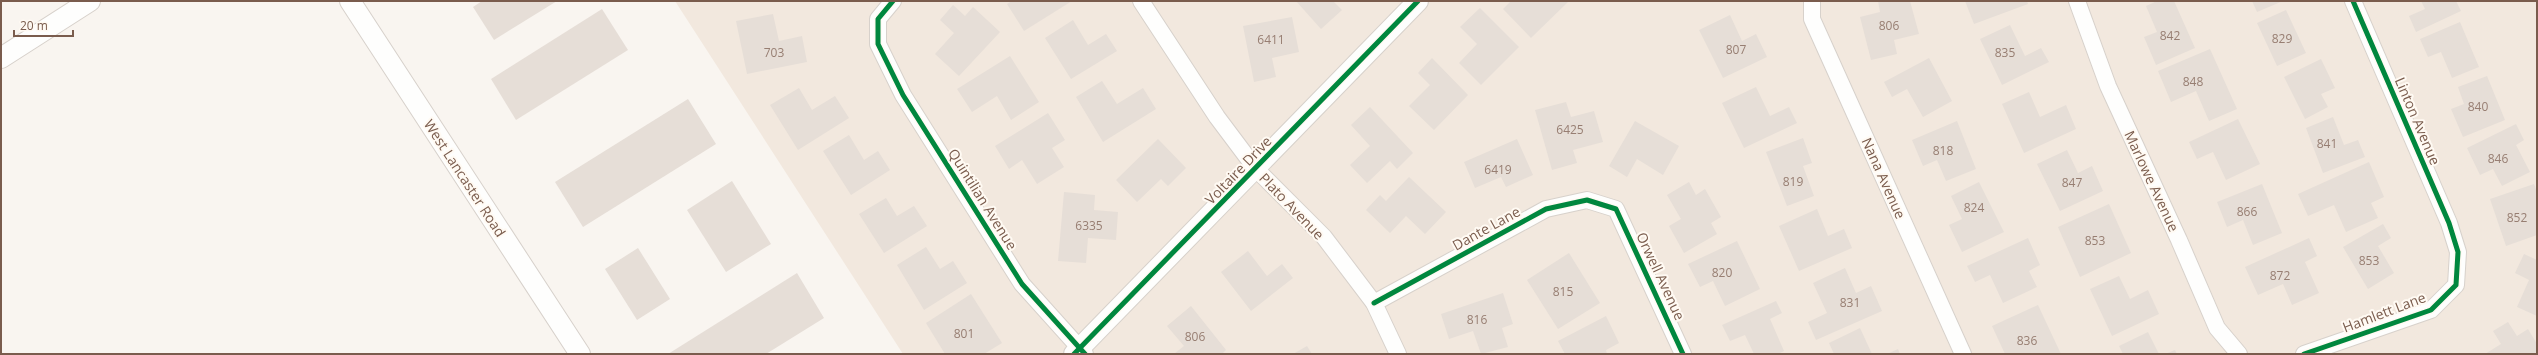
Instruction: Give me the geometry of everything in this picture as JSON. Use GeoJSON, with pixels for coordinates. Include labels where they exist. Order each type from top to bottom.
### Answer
{"type":"FeatureCollection","features":[{"type":"Feature","properties":{"kind":"street"},"geometry":{"type":"LineString","coordinates":[[1,58],[90,1]]}},
{"type":"Feature","properties":{"kind":"street","name":"West Lancaster Road"},"geometry":{"type":"LineString","coordinates":[[350,1],[580,354]]}},
{"type":"Feature","properties":{"kind":"street","name":"Quintilian Avenue"},"geometry":{"type":"LineString","coordinates":[[893,1],[878,18],[878,44],[902,95],[1022,284],[1080,352]]}},
{"type":"Feature","properties":{"kind":"street","name":"Plato Avenue"},"geometry":{"type":"LineString","coordinates":[[1141,1],[1217,117],[1256,169],[1324,237],[1374,303],[1398,354]]}},
{"type":"Feature","properties":{"kind":"street","name":"Voltaire Drive"},"geometry":{"type":"LineString","coordinates":[[1080,352],[1418,1]]}},
{"type":"Feature","properties":{"kind":"street","name":"Nana Avenue"},"geometry":{"type":"LineString","coordinates":[[1812,1],[1812,19],[1963,354]]}},
{"type":"Feature","properties":{"kind":"street","name":"Marlowe Avenue"},"geometry":{"type":"LineString","coordinates":[[2077,1],[2108,86],[2217,328],[2239,354]]}},
{"type":"Feature","properties":{"kind":"street","name":"Linton Avenue"},"geometry":{"type":"LineString","coordinates":[[2353,1],[2449,223],[2458,252]]}},
{"type":"Feature","properties":{"kind":"street","name":"Dante Lane"},"geometry":{"type":"LineString","coordinates":[[1374,303],[1546,209],[1587,200],[1616,209]]}},
{"type":"Feature","properties":{"kind":"street","name":"Orwell Avenue"},"geometry":{"type":"LineString","coordinates":[[1616,209],[1683,354]]}},
{"type":"Feature","properties":{"kind":"street","name":"Hamlett Lane"},"geometry":{"type":"LineString","coordinates":[[2304,354],[2431,310],[2456,285],[2458,252]]}},
{"type":"Feature","properties":{"kind":"shaded area"},"geometry":{"type":"Polygon","coordinates":[[[675,1],[2537,1],[2537,354],[903,354],[675,1]]]}},
{"type":"Feature","properties":{"kind":"building"},"geometry":{"type":"Polygon","coordinates":[[[482,1],[557,1],[494,40],[473,7],[482,1]]]}},
{"type":"Feature","properties":{"kind":"building"},"geometry":{"type":"Polygon","coordinates":[[[1012,1],[1072,1],[1024,31],[1007,4],[1012,1]]]}},
{"type":"Feature","properties":{"kind":"building"},"geometry":{"type":"Polygon","coordinates":[[[1296,1],[1333,1],[1342,10],[1321,29],[1296,1]]]}},
{"type":"Feature","properties":{"kind":"building"},"geometry":{"type":"Polygon","coordinates":[[[1511,1],[1568,2],[1531,38],[1503,9],[1511,1]]]}},
{"type":"Feature","properties":{"kind":"building"},"geometry":{"type":"Polygon","coordinates":[[[1878,1],[1910,1],[1919,34],[1894,40],[1897,54],[1871,60],[1860,17],[1880,12],[1878,1]]]}},
{"type":"Feature","properties":{"kind":"building"},"geometry":{"type":"Polygon","coordinates":[[[1965,1],[2027,1],[2028,4],[1974,24],[1965,1]]]}},
{"type":"Feature","properties":{"kind":"building"},"geometry":{"type":"Polygon","coordinates":[[[2157,1],[2174,1],[2195,48],[2156,65],[2144,37],[2157,32],[2146,6],[2157,1]]]}},
{"type":"Feature","properties":{"kind":"building"},"geometry":{"type":"Polygon","coordinates":[[[2252,1],[2283,1],[2257,12],[2252,1]]]}},
{"type":"Feature","properties":{"kind":"building"},"geometry":{"type":"Polygon","coordinates":[[[2421,1],[2456,1],[2461,11],[2416,32],[2409,16],[2425,9],[2421,1]]]}},
{"type":"Feature","properties":{"kind":"building"},"geometry":{"type":"Polygon","coordinates":[[[953,5],[965,16],[973,7],[1000,32],[959,76],[935,54],[954,33],[940,20],[953,5]]]}},
{"type":"Feature","properties":{"kind":"building"},"geometry":{"type":"Polygon","coordinates":[[[1480,8],[1519,47],[1481,85],[1459,63],[1477,44],[1460,27],[1480,8]]]}},
{"type":"Feature","properties":{"kind":"building"},"geometry":{"type":"Polygon","coordinates":[[[602,9],[628,50],[516,120],[491,79],[602,9]]]}},
{"type":"Feature","properties":{"kind":"building"},"geometry":{"type":"Polygon","coordinates":[[[2286,10],[2306,53],[2277,66],[2257,23],[2286,10]]]}},
{"type":"Feature","properties":{"kind":"building"},"geometry":{"type":"Polygon","coordinates":[[[773,14],[779,41],[802,36],[807,62],[747,74],[736,21],[773,14]]]}},
{"type":"Feature","properties":{"kind":"building"},"geometry":{"type":"Polygon","coordinates":[[[1730,15],[1742,41],[1756,34],[1767,57],[1723,78],[1699,30],[1730,15]]]}},
{"type":"Feature","properties":{"kind":"building"},"geometry":{"type":"Polygon","coordinates":[[[1292,17],[1299,52],[1272,58],[1276,77],[1254,82],[1243,26],[1292,17]]]}},
{"type":"Feature","properties":{"kind":"building"},"geometry":{"type":"Polygon","coordinates":[[[1073,20],[1088,45],[1106,34],[1117,51],[1071,79],[1045,38],[1073,20]]]}},
{"type":"Feature","properties":{"kind":"building"},"geometry":{"type":"Polygon","coordinates":[[[2460,22],[2479,67],[2452,78],[2441,52],[2428,57],[2420,39],[2460,22]]]}},
{"type":"Feature","properties":{"kind":"building"},"geometry":{"type":"Polygon","coordinates":[[[2010,25],[2025,56],[2041,48],[2049,62],[2002,85],[1980,39],[2010,25]]]}},
{"type":"Feature","properties":{"kind":"building"},"geometry":{"type":"Polygon","coordinates":[[[2210,49],[2237,109],[2209,121],[2196,91],[2171,102],[2158,71],[2210,49]]]}},
{"type":"Feature","properties":{"kind":"building"},"geometry":{"type":"Polygon","coordinates":[[[1010,56],[1039,102],[1011,120],[997,96],[972,112],[957,89],[1010,56]]]}},
{"type":"Feature","properties":{"kind":"building"},"geometry":{"type":"Polygon","coordinates":[[[1432,58],[1468,95],[1434,130],[1409,106],[1430,85],[1418,73],[1432,58]]]}},
{"type":"Feature","properties":{"kind":"building"},"geometry":{"type":"Polygon","coordinates":[[[1929,58],[1952,101],[1923,117],[1907,89],[1892,97],[1884,82],[1929,58]]]}},
{"type":"Feature","properties":{"kind":"building"},"geometry":{"type":"Polygon","coordinates":[[[2321,59],[2335,88],[2321,94],[2328,107],[2305,119],[2284,77],[2321,59]]]}},
{"type":"Feature","properties":{"kind":"building"},"geometry":{"type":"Polygon","coordinates":[[[2487,76],[2505,120],[2463,137],[2451,109],[2464,104],[2458,87],[2487,76]]]}},
{"type":"Feature","properties":{"kind":"building"},"geometry":{"type":"Polygon","coordinates":[[[1102,81],[1117,104],[1143,88],[1156,109],[1103,142],[1076,97],[1102,81]]]}},
{"type":"Feature","properties":{"kind":"building"},"geometry":{"type":"Polygon","coordinates":[[[1756,87],[1770,116],[1789,107],[1797,123],[1744,148],[1722,103],[1756,87]]]}},
{"type":"Feature","properties":{"kind":"building"},"geometry":{"type":"Polygon","coordinates":[[[799,88],[812,110],[835,96],[849,118],[798,150],[770,105],[799,88]]]}},
{"type":"Feature","properties":{"kind":"building"},"geometry":{"type":"Polygon","coordinates":[[[2029,92],[2040,117],[2066,105],[2076,129],[2024,153],[2002,104],[2029,92]]]}},
{"type":"Feature","properties":{"kind":"building"},"geometry":{"type":"Polygon","coordinates":[[[688,99],[716,144],[583,227],[555,182],[688,99]]]}},
{"type":"Feature","properties":{"kind":"building"},"geometry":{"type":"Polygon","coordinates":[[[1566,102],[1571,117],[1594,111],[1603,142],[1573,150],[1577,163],[1552,170],[1535,110],[1566,102]]]}},
{"type":"Feature","properties":{"kind":"building"},"geometry":{"type":"Polygon","coordinates":[[[1370,107],[1413,153],[1397,169],[1390,161],[1367,183],[1350,165],[1370,146],[1351,125],[1370,107]]]}},
{"type":"Feature","properties":{"kind":"building"},"geometry":{"type":"Polygon","coordinates":[[[1048,113],[1065,140],[1052,148],[1064,167],[1037,184],[1022,160],[1009,169],[995,146],[1048,113]]]}},
{"type":"Feature","properties":{"kind":"building"},"geometry":{"type":"Polygon","coordinates":[[[2333,117],[2344,145],[2358,140],[2365,157],[2323,173],[2306,128],[2333,117]]]}},
{"type":"Feature","properties":{"kind":"building"},"geometry":{"type":"Polygon","coordinates":[[[2238,119],[2260,164],[2226,180],[2213,152],[2197,159],[2189,142],[2238,119]]]}},
{"type":"Feature","properties":{"kind":"building"},"geometry":{"type":"Polygon","coordinates":[[[1635,121],[1679,146],[1663,175],[1637,159],[1627,177],[1609,166],[1635,121]]]}},
{"type":"Feature","properties":{"kind":"building"},"geometry":{"type":"Polygon","coordinates":[[[1957,121],[1976,169],[1946,181],[1937,160],[1923,166],[1912,140],[1957,121]]]}},
{"type":"Feature","properties":{"kind":"building"},"geometry":{"type":"Polygon","coordinates":[[[2516,124],[2524,140],[2516,145],[2530,172],[2502,186],[2493,169],[2480,175],[2467,148],[2516,124]]]}},
{"type":"Feature","properties":{"kind":"building"},"geometry":{"type":"Polygon","coordinates":[[[849,135],[864,160],[878,151],[890,170],[851,195],[823,151],[849,135]]]}},
{"type":"Feature","properties":{"kind":"building"},"geometry":{"type":"Polygon","coordinates":[[[1803,138],[1812,163],[1803,166],[1814,196],[1787,206],[1766,152],[1803,138]]]}},
{"type":"Feature","properties":{"kind":"building"},"geometry":{"type":"Polygon","coordinates":[[[1158,139],[1186,168],[1168,186],[1161,179],[1137,202],[1116,180],[1158,139]]]}},
{"type":"Feature","properties":{"kind":"building"},"geometry":{"type":"Polygon","coordinates":[[[1517,139],[1533,175],[1506,187],[1501,177],[1475,188],[1464,162],[1517,139]]]}},
{"type":"Feature","properties":{"kind":"building"},"geometry":{"type":"Polygon","coordinates":[[[2067,150],[2078,173],[2092,166],[2103,191],[2060,211],[2037,164],[2067,150]]]}},
{"type":"Feature","properties":{"kind":"building"},"geometry":{"type":"Polygon","coordinates":[[[2369,162],[2384,197],[2371,203],[2378,218],[2346,232],[2334,205],[2308,216],[2298,194],[2369,162]]]}},
{"type":"Feature","properties":{"kind":"building"},"geometry":{"type":"Polygon","coordinates":[[[1409,177],[1446,212],[1425,234],[1406,216],[1390,233],[1366,210],[1380,195],[1386,201],[1409,177]]]}},
{"type":"Feature","properties":{"kind":"building"},"geometry":{"type":"Polygon","coordinates":[[[732,181],[771,244],[726,272],[687,210],[732,181]]]}},
{"type":"Feature","properties":{"kind":"building"},"geometry":{"type":"Polygon","coordinates":[[[1689,182],[1696,195],[1705,189],[1721,217],[1711,223],[1717,234],[1684,253],[1669,226],[1681,219],[1667,195],[1689,182]]]}},
{"type":"Feature","properties":{"kind":"building"},"geometry":{"type":"Polygon","coordinates":[[[1979,182],[2004,232],[1962,252],[1949,225],[1962,219],[1951,196],[1979,182]]]}},
{"type":"Feature","properties":{"kind":"building"},"geometry":{"type":"Polygon","coordinates":[[[2262,184],[2282,233],[2253,245],[2243,220],[2227,227],[2217,202],[2262,184]]]}},
{"type":"Feature","properties":{"kind":"building"},"geometry":{"type":"Polygon","coordinates":[[[2534,184],[2537,192],[2537,235],[2506,246],[2490,199],[2534,184]]]}},
{"type":"Feature","properties":{"kind":"building"},"geometry":{"type":"Polygon","coordinates":[[[1064,192],[1095,195],[1094,210],[1118,212],[1116,240],[1088,238],[1086,263],[1058,261],[1064,192]]]}},
{"type":"Feature","properties":{"kind":"building"},"geometry":{"type":"Polygon","coordinates":[[[886,198],[897,216],[914,206],[927,226],[884,253],[859,214],[886,198]]]}},
{"type":"Feature","properties":{"kind":"building"},"geometry":{"type":"Polygon","coordinates":[[[2109,204],[2131,253],[2080,277],[2058,227],[2109,204]]]}},
{"type":"Feature","properties":{"kind":"building"},"geometry":{"type":"Polygon","coordinates":[[[1817,209],[1828,236],[1844,229],[1852,248],[1799,271],[1779,226],[1817,209]]]}},
{"type":"Feature","properties":{"kind":"building"},"geometry":{"type":"Polygon","coordinates":[[[2383,224],[2391,238],[2378,246],[2394,273],[2368,289],[2343,247],[2383,224]]]}},
{"type":"Feature","properties":{"kind":"building"},"geometry":{"type":"Polygon","coordinates":[[[2028,238],[2040,265],[2029,271],[2037,287],[2003,303],[1990,275],[1975,282],[1967,266],[2028,238]]]}},
{"type":"Feature","properties":{"kind":"building"},"geometry":{"type":"Polygon","coordinates":[[[2309,238],[2317,256],[2305,262],[2319,293],[2292,305],[2283,284],[2258,295],[2245,267],[2309,238]]]}},
{"type":"Feature","properties":{"kind":"building"},"geometry":{"type":"Polygon","coordinates":[[[1737,241],[1760,289],[1725,306],[1713,281],[1700,287],[1688,264],[1737,241]]]}},
{"type":"Feature","properties":{"kind":"building"},"geometry":{"type":"Polygon","coordinates":[[[926,247],[940,269],[953,261],[967,283],[924,310],[897,265],[926,247]]]}},
{"type":"Feature","properties":{"kind":"building"},"geometry":{"type":"Polygon","coordinates":[[[638,248],[670,299],[637,320],[605,269],[638,248]]]}},
{"type":"Feature","properties":{"kind":"building"},"geometry":{"type":"Polygon","coordinates":[[[1248,251],[1267,276],[1282,264],[1293,278],[1251,311],[1221,272],[1248,251]]]}},
{"type":"Feature","properties":{"kind":"building"},"geometry":{"type":"Polygon","coordinates":[[[1569,253],[1600,303],[1558,329],[1527,280],[1569,253]]]}},
{"type":"Feature","properties":{"kind":"building"},"geometry":{"type":"Polygon","coordinates":[[[2524,254],[2537,260],[2537,316],[2517,307],[2529,280],[2515,273],[2524,254]]]}},
{"type":"Feature","properties":{"kind":"building"},"geometry":{"type":"Polygon","coordinates":[[[1845,268],[1856,293],[1871,286],[1882,311],[1816,340],[1808,322],[1827,313],[1813,283],[1845,268]]]}},
{"type":"Feature","properties":{"kind":"building"},"geometry":{"type":"Polygon","coordinates":[[[797,273],[824,318],[766,354],[668,354],[797,273]]]}},
{"type":"Feature","properties":{"kind":"building"},"geometry":{"type":"Polygon","coordinates":[[[2119,276],[2130,299],[2148,290],[2159,314],[2112,336],[2090,289],[2119,276]]]}},
{"type":"Feature","properties":{"kind":"building"},"geometry":{"type":"Polygon","coordinates":[[[1503,293],[1513,324],[1502,328],[1508,347],[1481,354],[1473,331],[1449,339],[1441,314],[1503,293]]]}},
{"type":"Feature","properties":{"kind":"building"},"geometry":{"type":"Polygon","coordinates":[[[971,294],[1002,343],[984,354],[945,354],[926,323],[971,294]]]}},
{"type":"Feature","properties":{"kind":"building"},"geometry":{"type":"Polygon","coordinates":[[[1776,301],[1782,313],[1770,319],[1784,351],[1778,354],[1754,354],[1745,335],[1730,341],[1722,325],[1776,301]]]}},
{"type":"Feature","properties":{"kind":"building"},"geometry":{"type":"Polygon","coordinates":[[[2038,305],[2061,354],[2005,354],[1992,326],[2038,305]]]}},
{"type":"Feature","properties":{"kind":"building"},"geometry":{"type":"Polygon","coordinates":[[[1191,306],[1226,350],[1222,354],[1174,354],[1184,346],[1167,326],[1191,306]]]}},
{"type":"Feature","properties":{"kind":"building"},"geometry":{"type":"Polygon","coordinates":[[[1606,316],[1619,343],[1606,350],[1607,354],[1565,354],[1558,341],[1606,316]]]}},
{"type":"Feature","properties":{"kind":"building"},"geometry":{"type":"Polygon","coordinates":[[[2508,322],[2517,336],[2528,329],[2537,344],[2537,354],[2485,354],[2501,344],[2493,331],[2508,322]]]}},
{"type":"Feature","properties":{"kind":"building"},"geometry":{"type":"Polygon","coordinates":[[[1860,328],[1872,354],[1834,354],[1829,343],[1860,328]]]}},
{"type":"Feature","properties":{"kind":"building"},"geometry":{"type":"Polygon","coordinates":[[[2148,332],[2159,354],[2123,354],[2119,346],[2148,332]]]}},
{"type":"Feature","properties":{"kind":"building"},"geometry":{"type":"Polygon","coordinates":[[[1307,346],[1312,354],[1293,354],[1307,346]]]}},
{"type":"Feature","properties":{"kind":"building"},"geometry":{"type":"Polygon","coordinates":[[[1898,349],[1900,354],[1887,354],[1898,349]]]}},
{"type":"Feature","properties":{"kind":"building"},"geometry":{"type":"Polygon","coordinates":[[[2175,350],[2177,354],[2165,354],[2175,350]]]}},
{"type":"Feature","properties":{"kind":"cycle path"},"geometry":{"type":"LineString","coordinates":[[893,1],[878,19],[878,44],[903,95],[1022,284],[1085,354]]}},
{"type":"Feature","properties":{"kind":"cycle path"},"geometry":{"type":"LineString","coordinates":[[1074,354],[1418,1]]}},
{"type":"Feature","properties":{"kind":"cycle path"},"geometry":{"type":"LineString","coordinates":[[2304,354],[2431,310],[2456,285],[2458,252],[2449,223],[2353,1]]}},
{"type":"Feature","properties":{"kind":"cycle path"},"geometry":{"type":"LineString","coordinates":[[1374,303],[1546,209],[1587,200],[1616,209],[1683,354]]}}]}
